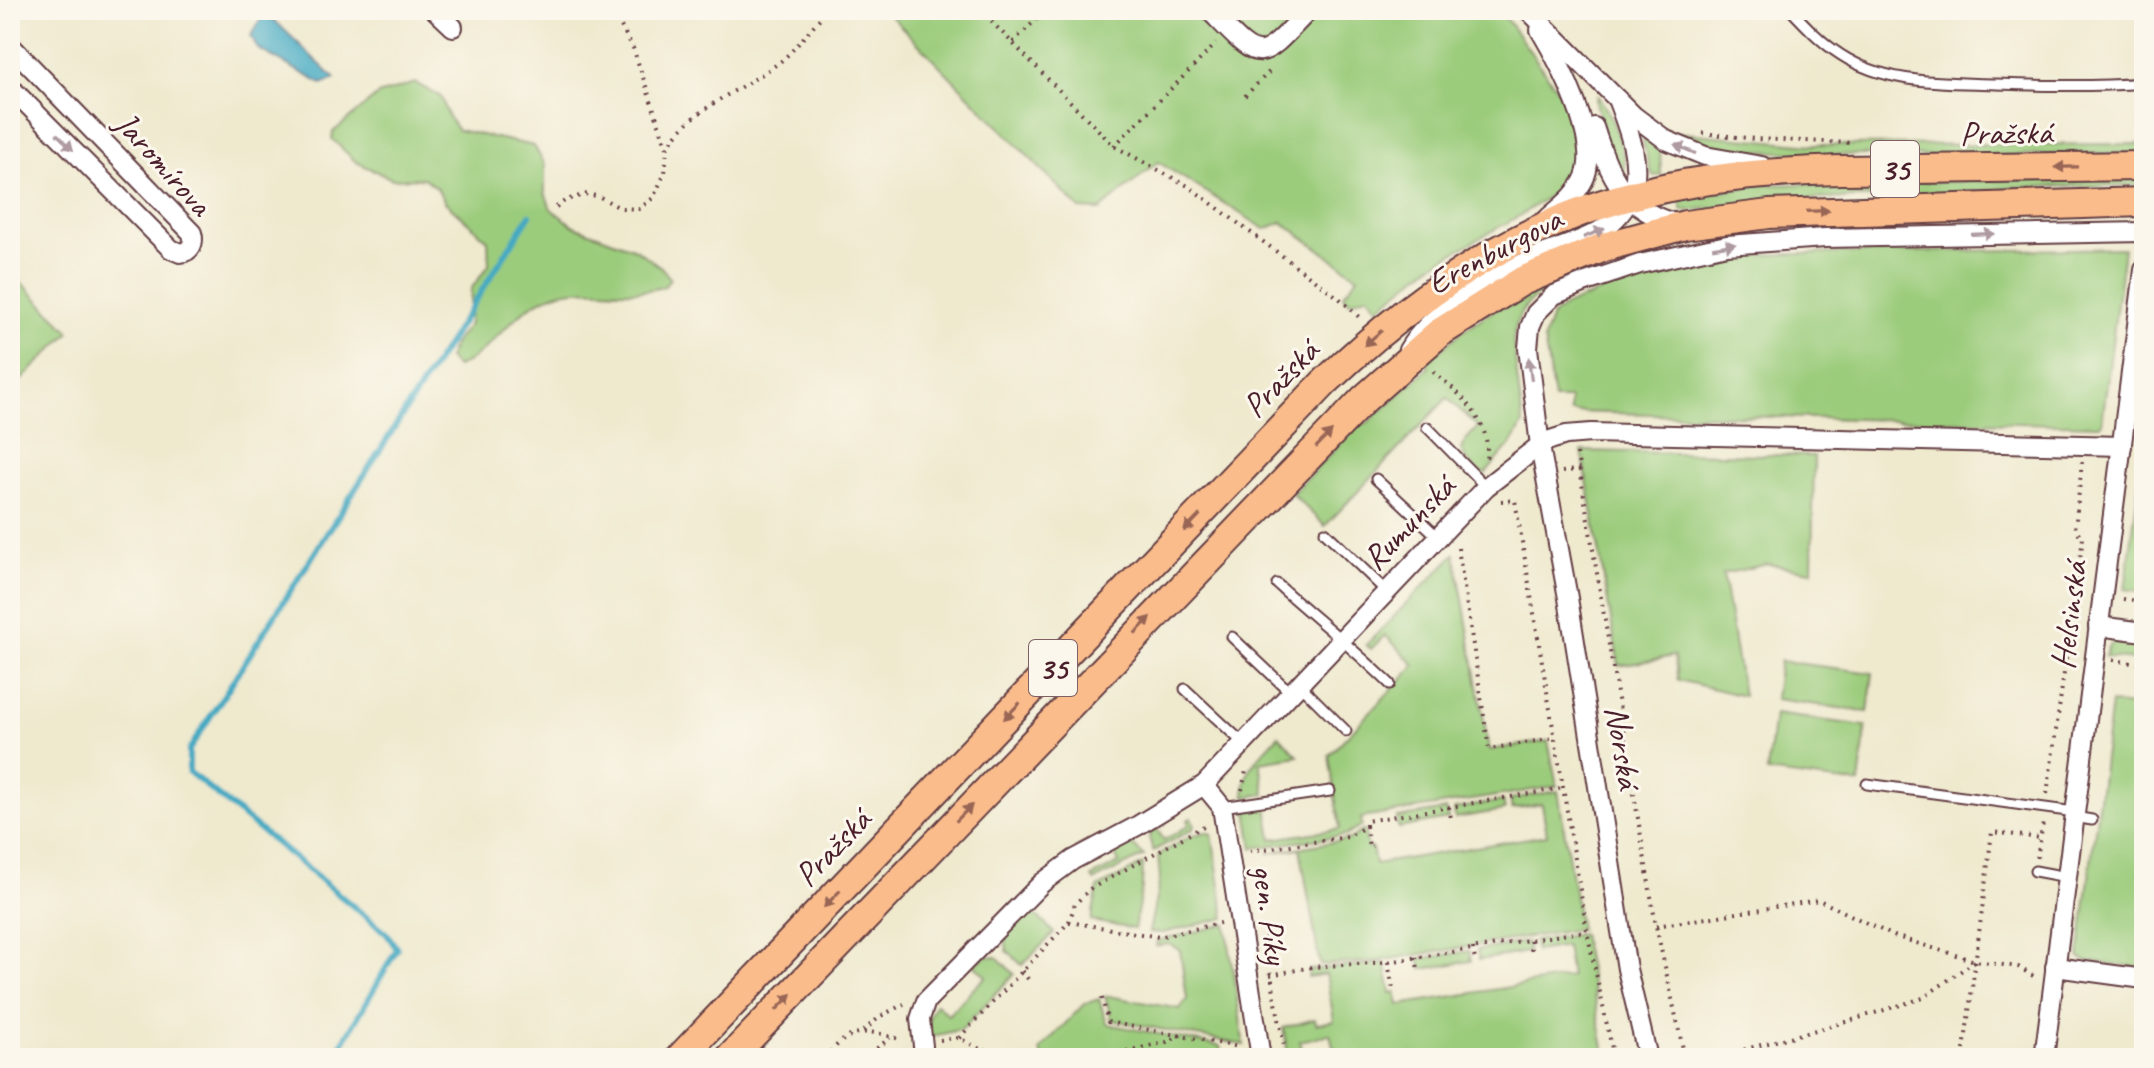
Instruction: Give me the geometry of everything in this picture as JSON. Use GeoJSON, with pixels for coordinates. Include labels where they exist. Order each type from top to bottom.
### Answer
{"type":"FeatureCollection","features":[{"type":"Feature","properties":{"kind":"main road","name":"Pražská"},"geometry":{"type":"LineString","coordinates":[[680,1058],[1324,383],[1396,318],[1434,289],[1529,234],[1564,218],[1630,197],[1698,181],[1788,171],[2144,166]]}},
{"type":"Feature","properties":{"kind":"main road","name":"35"},"geometry":{"type":"LineString","coordinates":[[731,1058],[1353,409],[1439,333],[1522,281],[1604,247],[1685,225],[1769,214],[2144,202]]}},
{"type":"Feature","properties":{"kind":"street"},"geometry":{"type":"LineString","coordinates":[[435,10],[453,27]]}},
{"type":"Feature","properties":{"kind":"street"},"geometry":{"type":"LineString","coordinates":[[1209,10],[1253,51],[1269,50],[1309,10]]}},
{"type":"Feature","properties":{"kind":"street","name":"Erenburgova"},"geometry":{"type":"LineString","coordinates":[[1528,10],[1578,84],[1610,174],[1619,188],[1655,217],[1685,225]]}},
{"type":"Feature","properties":{"kind":"street","name":"Erenburgova"},"geometry":{"type":"LineString","coordinates":[[1528,10],[1617,99],[1649,128],[1679,147],[1705,156],[1788,171]]}},
{"type":"Feature","properties":{"kind":"street","name":"Jaromírova"},"geometry":{"type":"LineString","coordinates":[[10,45],[192,233],[193,244],[189,249],[180,253],[171,249],[10,87]]}},
{"type":"Feature","properties":{"kind":"street","name":"Erenburgova"},"geometry":{"type":"LineString","coordinates":[[1529,234],[1575,194],[1588,166],[1588,148],[1573,96],[1551,48]]}},
{"type":"Feature","properties":{"kind":"street","name":"Erenburgova"},"geometry":{"type":"LineString","coordinates":[[1397,369],[1418,334],[1430,322],[1511,270],[1606,228],[1618,217],[1630,197],[1635,177],[1630,136],[1617,99]]}},
{"type":"Feature","properties":{"kind":"street"},"geometry":{"type":"LineString","coordinates":[[1540,446],[1528,348],[1532,321],[1541,306],[1554,295],[1599,277],[1694,251],[1773,240],[2144,232]]}},
{"type":"Feature","properties":{"kind":"street","name":"Helsinská"},"geometry":{"type":"LineString","coordinates":[[2044,1058],[2050,975],[2080,816],[2098,626],[2144,270]]}},
{"type":"Feature","properties":{"kind":"street","name":"Rumunská"},"geometry":{"type":"LineString","coordinates":[[926,1001],[1042,883],[1073,860],[1204,785],[1242,742],[1273,717],[1294,688],[1438,537],[1482,483],[1557,437],[1591,433],[2122,446]]}},
{"type":"Feature","properties":{"kind":"street","name":"Norská"},"geometry":{"type":"LineString","coordinates":[[1540,446],[1568,598],[1627,969],[1648,1058]]}},
{"type":"Feature","properties":{"kind":"street"},"geometry":{"type":"LineString","coordinates":[[2098,626],[2144,632]]}},
{"type":"Feature","properties":{"kind":"street"},"geometry":{"type":"LineString","coordinates":[[1204,785],[1222,807]]}},
{"type":"Feature","properties":{"kind":"street","name":"gen. Píky"},"geometry":{"type":"LineString","coordinates":[[1222,807],[1260,1053]]}},
{"type":"Feature","properties":{"kind":"street"},"geometry":{"type":"LineString","coordinates":[[2050,975],[2144,979]]}},
{"type":"Feature","properties":{"kind":"street"},"geometry":{"type":"LineString","coordinates":[[922,1044],[920,1019],[926,1001]]}},
{"type":"Feature","properties":{"kind":"lane"},"geometry":{"type":"LineString","coordinates":[[1791,10],[1812,32],[1843,56],[1878,72],[1910,80],[2092,88],[2144,83]]}},
{"type":"Feature","properties":{"kind":"lane"},"geometry":{"type":"LineString","coordinates":[[1427,427],[1482,483]]}},
{"type":"Feature","properties":{"kind":"lane"},"geometry":{"type":"LineString","coordinates":[[1376,479],[1438,537]]}},
{"type":"Feature","properties":{"kind":"lane"},"geometry":{"type":"LineString","coordinates":[[1325,532],[1386,591]]}},
{"type":"Feature","properties":{"kind":"lane"},"geometry":{"type":"LineString","coordinates":[[1277,584],[1390,684]]}},
{"type":"Feature","properties":{"kind":"lane"},"geometry":{"type":"LineString","coordinates":[[1232,637],[1346,731]]}},
{"type":"Feature","properties":{"kind":"lane"},"geometry":{"type":"LineString","coordinates":[[1185,689],[1242,742]]}},
{"type":"Feature","properties":{"kind":"lane"},"geometry":{"type":"LineString","coordinates":[[1867,784],[2080,816]]}},
{"type":"Feature","properties":{"kind":"lane"},"geometry":{"type":"LineString","coordinates":[[1222,807],[1330,791]]}},
{"type":"Feature","properties":{"kind":"lane"},"geometry":{"type":"LineString","coordinates":[[2035,871],[2067,877]]}},
{"type":"Feature","properties":{"kind":"path"},"geometry":{"type":"LineString","coordinates":[[556,207],[566,200],[587,194],[620,208],[639,209],[653,198],[665,173],[667,148],[633,48],[612,10]]}},
{"type":"Feature","properties":{"kind":"path"},"geometry":{"type":"LineString","coordinates":[[667,148],[673,138],[711,105],[778,64],[828,10]]}},
{"type":"Feature","properties":{"kind":"path"},"geometry":{"type":"LineString","coordinates":[[980,10],[1114,146],[1188,186],[1339,298],[1365,322]]}},
{"type":"Feature","properties":{"kind":"path"},"geometry":{"type":"LineString","coordinates":[[1013,42],[1046,10]]}},
{"type":"Feature","properties":{"kind":"path"},"geometry":{"type":"LineString","coordinates":[[1114,146],[1229,31]]}},
{"type":"Feature","properties":{"kind":"path"},"geometry":{"type":"LineString","coordinates":[[1700,132],[1755,139],[1862,143]]}},
{"type":"Feature","properties":{"kind":"path"},"geometry":{"type":"LineString","coordinates":[[1430,370],[1449,385],[1475,414],[1487,434],[1488,452],[1482,483]]}},
{"type":"Feature","properties":{"kind":"path"},"geometry":{"type":"LineString","coordinates":[[2035,871],[2083,538],[2075,529],[2084,444]]}},
{"type":"Feature","properties":{"kind":"path"},"geometry":{"type":"LineString","coordinates":[[1560,472],[1580,469],[1656,926],[1685,1058]]}},
{"type":"Feature","properties":{"kind":"path"},"geometry":{"type":"LineString","coordinates":[[1515,500],[1587,931],[1614,1058]]}},
{"type":"Feature","properties":{"kind":"path"},"geometry":{"type":"LineString","coordinates":[[1458,548],[1489,749],[1554,738]]}},
{"type":"Feature","properties":{"kind":"path"},"geometry":{"type":"LineString","coordinates":[[2121,599],[2144,602]]}},
{"type":"Feature","properties":{"kind":"path"},"geometry":{"type":"LineString","coordinates":[[1466,602],[1476,600]]}},
{"type":"Feature","properties":{"kind":"path"},"geometry":{"type":"LineString","coordinates":[[1475,659],[1485,658]]}},
{"type":"Feature","properties":{"kind":"path"},"geometry":{"type":"LineString","coordinates":[[2110,660],[2144,665]]}},
{"type":"Feature","properties":{"kind":"path"},"geometry":{"type":"LineString","coordinates":[[1484,716],[1494,714]]}},
{"type":"Feature","properties":{"kind":"path"},"geometry":{"type":"LineString","coordinates":[[1372,846],[1369,847],[1366,821],[1564,788]]}},
{"type":"Feature","properties":{"kind":"path"},"geometry":{"type":"LineString","coordinates":[[1507,798],[1508,808]]}},
{"type":"Feature","properties":{"kind":"path"},"geometry":{"type":"LineString","coordinates":[[1449,807],[1451,818]]}},
{"type":"Feature","properties":{"kind":"path"},"geometry":{"type":"LineString","coordinates":[[1393,817],[1394,827]]}},
{"type":"Feature","properties":{"kind":"path"},"geometry":{"type":"LineString","coordinates":[[1022,1058],[982,1050],[959,1038],[1069,922],[1075,904],[1090,889],[1204,826],[1210,827]]}},
{"type":"Feature","properties":{"kind":"path"},"geometry":{"type":"LineString","coordinates":[[1250,851],[1348,837],[1366,826]]}},
{"type":"Feature","properties":{"kind":"path"},"geometry":{"type":"LineString","coordinates":[[1963,1058],[1992,832],[2040,838]]}},
{"type":"Feature","properties":{"kind":"path"},"geometry":{"type":"LineString","coordinates":[[1257,890],[1272,888]]}},
{"type":"Feature","properties":{"kind":"path"},"geometry":{"type":"LineString","coordinates":[[1656,926],[1819,900],[1894,936],[1975,961],[2050,975]]}},
{"type":"Feature","properties":{"kind":"path"},"geometry":{"type":"LineString","coordinates":[[1069,922],[1159,937],[1228,921]]}},
{"type":"Feature","properties":{"kind":"path"},"geometry":{"type":"LineString","coordinates":[[1286,1058],[1270,975],[1312,967],[1388,962],[1587,931]]}},
{"type":"Feature","properties":{"kind":"path"},"geometry":{"type":"LineString","coordinates":[[1139,943],[1141,934]]}},
{"type":"Feature","properties":{"kind":"path"},"geometry":{"type":"LineString","coordinates":[[1264,938],[1280,935]]}},
{"type":"Feature","properties":{"kind":"path"},"geometry":{"type":"LineString","coordinates":[[1530,940],[1531,950]]}},
{"type":"Feature","properties":{"kind":"path"},"geometry":{"type":"LineString","coordinates":[[1473,948],[1475,960]]}},
{"type":"Feature","properties":{"kind":"path"},"geometry":{"type":"LineString","coordinates":[[1416,957],[1418,969]]}},
{"type":"Feature","properties":{"kind":"path"},"geometry":{"type":"LineString","coordinates":[[1713,1058],[1923,998],[1975,961]]}},
{"type":"Feature","properties":{"kind":"path"},"geometry":{"type":"LineString","coordinates":[[1388,962],[1393,989],[1396,989]]}},
{"type":"Feature","properties":{"kind":"path"},"geometry":{"type":"LineString","coordinates":[[1022,971],[1028,979]]}},
{"type":"Feature","properties":{"kind":"path"},"geometry":{"type":"LineString","coordinates":[[1102,998],[1108,1022],[1260,1053]]}},
{"type":"Feature","properties":{"kind":"path"},"geometry":{"type":"LineString","coordinates":[[825,1058],[845,1038],[863,1031],[897,1006],[911,1001],[926,1001]]}},
{"type":"Feature","properties":{"kind":"path"},"geometry":{"type":"LineString","coordinates":[[863,1031],[922,1044]]}},
{"type":"Feature","properties":{"kind":"path"},"geometry":{"type":"LineString","coordinates":[[1095,1058],[1167,1042],[1181,1035]]}},
{"type":"Feature","properties":{"kind":"path"},"geometry":{"type":"LineString","coordinates":[[864,1058],[891,1037]]}},
{"type":"Feature","properties":{"kind":"green space"},"geometry":{"type":"Polygon","coordinates":[[[885,10],[1500,10],[1570,112],[1580,159],[1567,184],[1519,216],[1430,266],[1378,308],[1368,295],[1350,302],[1343,295],[1358,277],[1282,222],[1265,229],[1158,162],[1100,210],[1080,209],[885,10]]]}},
{"type":"Feature","properties":{"kind":"green space"},"geometry":{"type":"Polygon","coordinates":[[[415,83],[441,97],[449,118],[458,130],[534,146],[545,165],[545,192],[551,209],[574,226],[635,249],[661,267],[670,278],[665,286],[651,290],[582,290],[555,294],[526,310],[482,351],[457,367],[448,359],[454,344],[469,324],[471,289],[489,265],[488,240],[445,202],[437,188],[424,178],[392,179],[356,162],[332,139],[333,132],[378,95],[415,83]]]}},
{"type":"Feature","properties":{"kind":"green space"},"geometry":{"type":"Polygon","coordinates":[[[1597,96],[1618,134],[1624,158],[1622,176],[1611,159],[1597,96]]]}},
{"type":"Feature","properties":{"kind":"green space"},"geometry":{"type":"Polygon","coordinates":[[[1675,132],[1813,145],[2144,144],[2144,153],[1975,156],[1818,154],[1700,143],[1675,132]]]}},
{"type":"Feature","properties":{"kind":"green space"},"geometry":{"type":"Polygon","coordinates":[[[1646,137],[1660,148],[1661,175],[1654,176],[1650,171],[1643,142],[1646,137]]]}},
{"type":"Feature","properties":{"kind":"green space"},"geometry":{"type":"Polygon","coordinates":[[[2144,178],[2144,185],[2016,187],[1916,197],[1803,199],[1683,211],[1679,198],[1759,185],[2144,178]]]}},
{"type":"Feature","properties":{"kind":"green space"},"geometry":{"type":"Polygon","coordinates":[[[1685,238],[1686,243],[1600,266],[1556,284],[1525,307],[1516,323],[1513,342],[1523,424],[1513,442],[1485,474],[1470,464],[1461,449],[1478,427],[1447,398],[1325,526],[1292,494],[1358,426],[1369,422],[1429,367],[1427,363],[1483,317],[1514,299],[1581,270],[1685,238]]]}},
{"type":"Feature","properties":{"kind":"green space"},"geometry":{"type":"Polygon","coordinates":[[[2124,248],[2102,423],[2099,425],[1570,412],[1570,399],[1554,399],[1544,339],[1552,316],[1565,306],[1609,288],[1678,268],[1749,255],[2124,248]]]}},
{"type":"Feature","properties":{"kind":"green space"},"geometry":{"type":"Polygon","coordinates":[[[10,271],[70,332],[10,391],[10,271]]]}},
{"type":"Feature","properties":{"kind":"green space"},"geometry":{"type":"Polygon","coordinates":[[[2144,448],[2144,592],[2125,589],[2144,448]]]}},
{"type":"Feature","properties":{"kind":"green space"},"geometry":{"type":"Polygon","coordinates":[[[1582,451],[1814,456],[1812,571],[1768,564],[1723,574],[1743,696],[1678,680],[1674,656],[1619,666],[1582,451]]]}},
{"type":"Feature","properties":{"kind":"green space"},"geometry":{"type":"Polygon","coordinates":[[[1455,554],[1489,750],[1548,741],[1557,786],[1361,818],[1362,825],[1347,835],[1253,848],[1247,810],[1267,807],[1272,839],[1340,829],[1329,755],[1415,665],[1385,635],[1371,649],[1366,645],[1455,554]]]}},
{"type":"Feature","properties":{"kind":"green space"},"geometry":{"type":"Polygon","coordinates":[[[2117,640],[2144,642],[2144,661],[2105,657],[2109,645],[2117,640]]]}},
{"type":"Feature","properties":{"kind":"green space"},"geometry":{"type":"Polygon","coordinates":[[[1780,661],[1873,673],[1868,712],[1775,699],[1780,661]]]}},
{"type":"Feature","properties":{"kind":"green space"},"geometry":{"type":"Polygon","coordinates":[[[2111,703],[2137,707],[2138,704],[2144,705],[2144,968],[2087,961],[2079,957],[2111,703]]]}},
{"type":"Feature","properties":{"kind":"green space"},"geometry":{"type":"Polygon","coordinates":[[[1774,714],[1866,726],[1859,784],[1767,772],[1774,714]]]}},
{"type":"Feature","properties":{"kind":"green space"},"geometry":{"type":"Polygon","coordinates":[[[1279,735],[1298,756],[1260,762],[1265,794],[1245,797],[1249,771],[1279,735]]]}},
{"type":"Feature","properties":{"kind":"green space"},"geometry":{"type":"Polygon","coordinates":[[[1558,791],[1580,929],[1377,961],[1320,965],[1300,848],[1268,853],[1350,839],[1364,830],[1375,864],[1547,835],[1542,804],[1512,809],[1510,799],[1558,791]]]}},
{"type":"Feature","properties":{"kind":"green space"},"geometry":{"type":"Polygon","coordinates":[[[1503,801],[1505,810],[1455,818],[1454,809],[1503,801]]]}},
{"type":"Feature","properties":{"kind":"green space"},"geometry":{"type":"Polygon","coordinates":[[[1446,810],[1448,819],[1398,828],[1397,818],[1446,810]]]}},
{"type":"Feature","properties":{"kind":"green space"},"geometry":{"type":"Polygon","coordinates":[[[1191,818],[1195,825],[1193,829],[1153,851],[1149,837],[1156,828],[1164,840],[1189,825],[1191,818]]]}},
{"type":"Feature","properties":{"kind":"green space"},"geometry":{"type":"Polygon","coordinates":[[[1205,832],[1212,834],[1225,918],[1163,933],[1149,932],[1160,879],[1158,855],[1191,836],[1205,832]]]}},
{"type":"Feature","properties":{"kind":"green space"},"geometry":{"type":"Polygon","coordinates":[[[1133,845],[1144,856],[1094,881],[1092,877],[1119,863],[1113,849],[1133,845]]]}},
{"type":"Feature","properties":{"kind":"green space"},"geometry":{"type":"Polygon","coordinates":[[[1143,864],[1134,929],[1091,921],[1098,888],[1143,864]]]}},
{"type":"Feature","properties":{"kind":"green space"},"geometry":{"type":"Polygon","coordinates":[[[1030,909],[1054,933],[1022,965],[1007,951],[1005,936],[1030,909]]]}},
{"type":"Feature","properties":{"kind":"green space"},"geometry":{"type":"Polygon","coordinates":[[[1226,924],[1244,1045],[1112,1020],[1105,997],[1108,996],[1180,1009],[1187,999],[1180,950],[1169,944],[1156,946],[1157,941],[1226,924]]]}},
{"type":"Feature","properties":{"kind":"green space"},"geometry":{"type":"Polygon","coordinates":[[[1582,934],[1606,1058],[1336,1058],[1330,1034],[1300,1041],[1304,1058],[1289,1058],[1283,1028],[1315,1019],[1316,1024],[1334,1021],[1326,974],[1308,977],[1309,970],[1385,963],[1391,993],[1396,992],[1399,1005],[1571,977],[1566,946],[1535,951],[1534,941],[1582,934]]]}},
{"type":"Feature","properties":{"kind":"green space"},"geometry":{"type":"Polygon","coordinates":[[[1527,942],[1528,952],[1479,960],[1477,950],[1527,942]]]}},
{"type":"Feature","properties":{"kind":"green space"},"geometry":{"type":"Polygon","coordinates":[[[1469,951],[1471,961],[1422,969],[1419,959],[1469,951]]]}},
{"type":"Feature","properties":{"kind":"green space"},"geometry":{"type":"Polygon","coordinates":[[[986,956],[997,957],[1014,974],[962,1029],[930,1037],[929,1020],[933,1008],[936,1004],[948,1015],[986,976],[974,965],[986,956]]]}},
{"type":"Feature","properties":{"kind":"green space"},"geometry":{"type":"Polygon","coordinates":[[[1099,999],[1107,1024],[1220,1046],[1222,1058],[1042,1058],[1040,1050],[1084,1004],[1099,999]]]}},
{"type":"Feature","properties":{"kind":"water"},"geometry":{"type":"Polygon","coordinates":[[[262,17],[271,17],[335,79],[322,84],[258,49],[251,36],[262,17]]]}},
{"type":"Feature","properties":{"kind":"waterway"},"geometry":{"type":"LineString","coordinates":[[334,1058],[397,949],[387,934],[189,772],[189,750],[530,215]]}}]}
